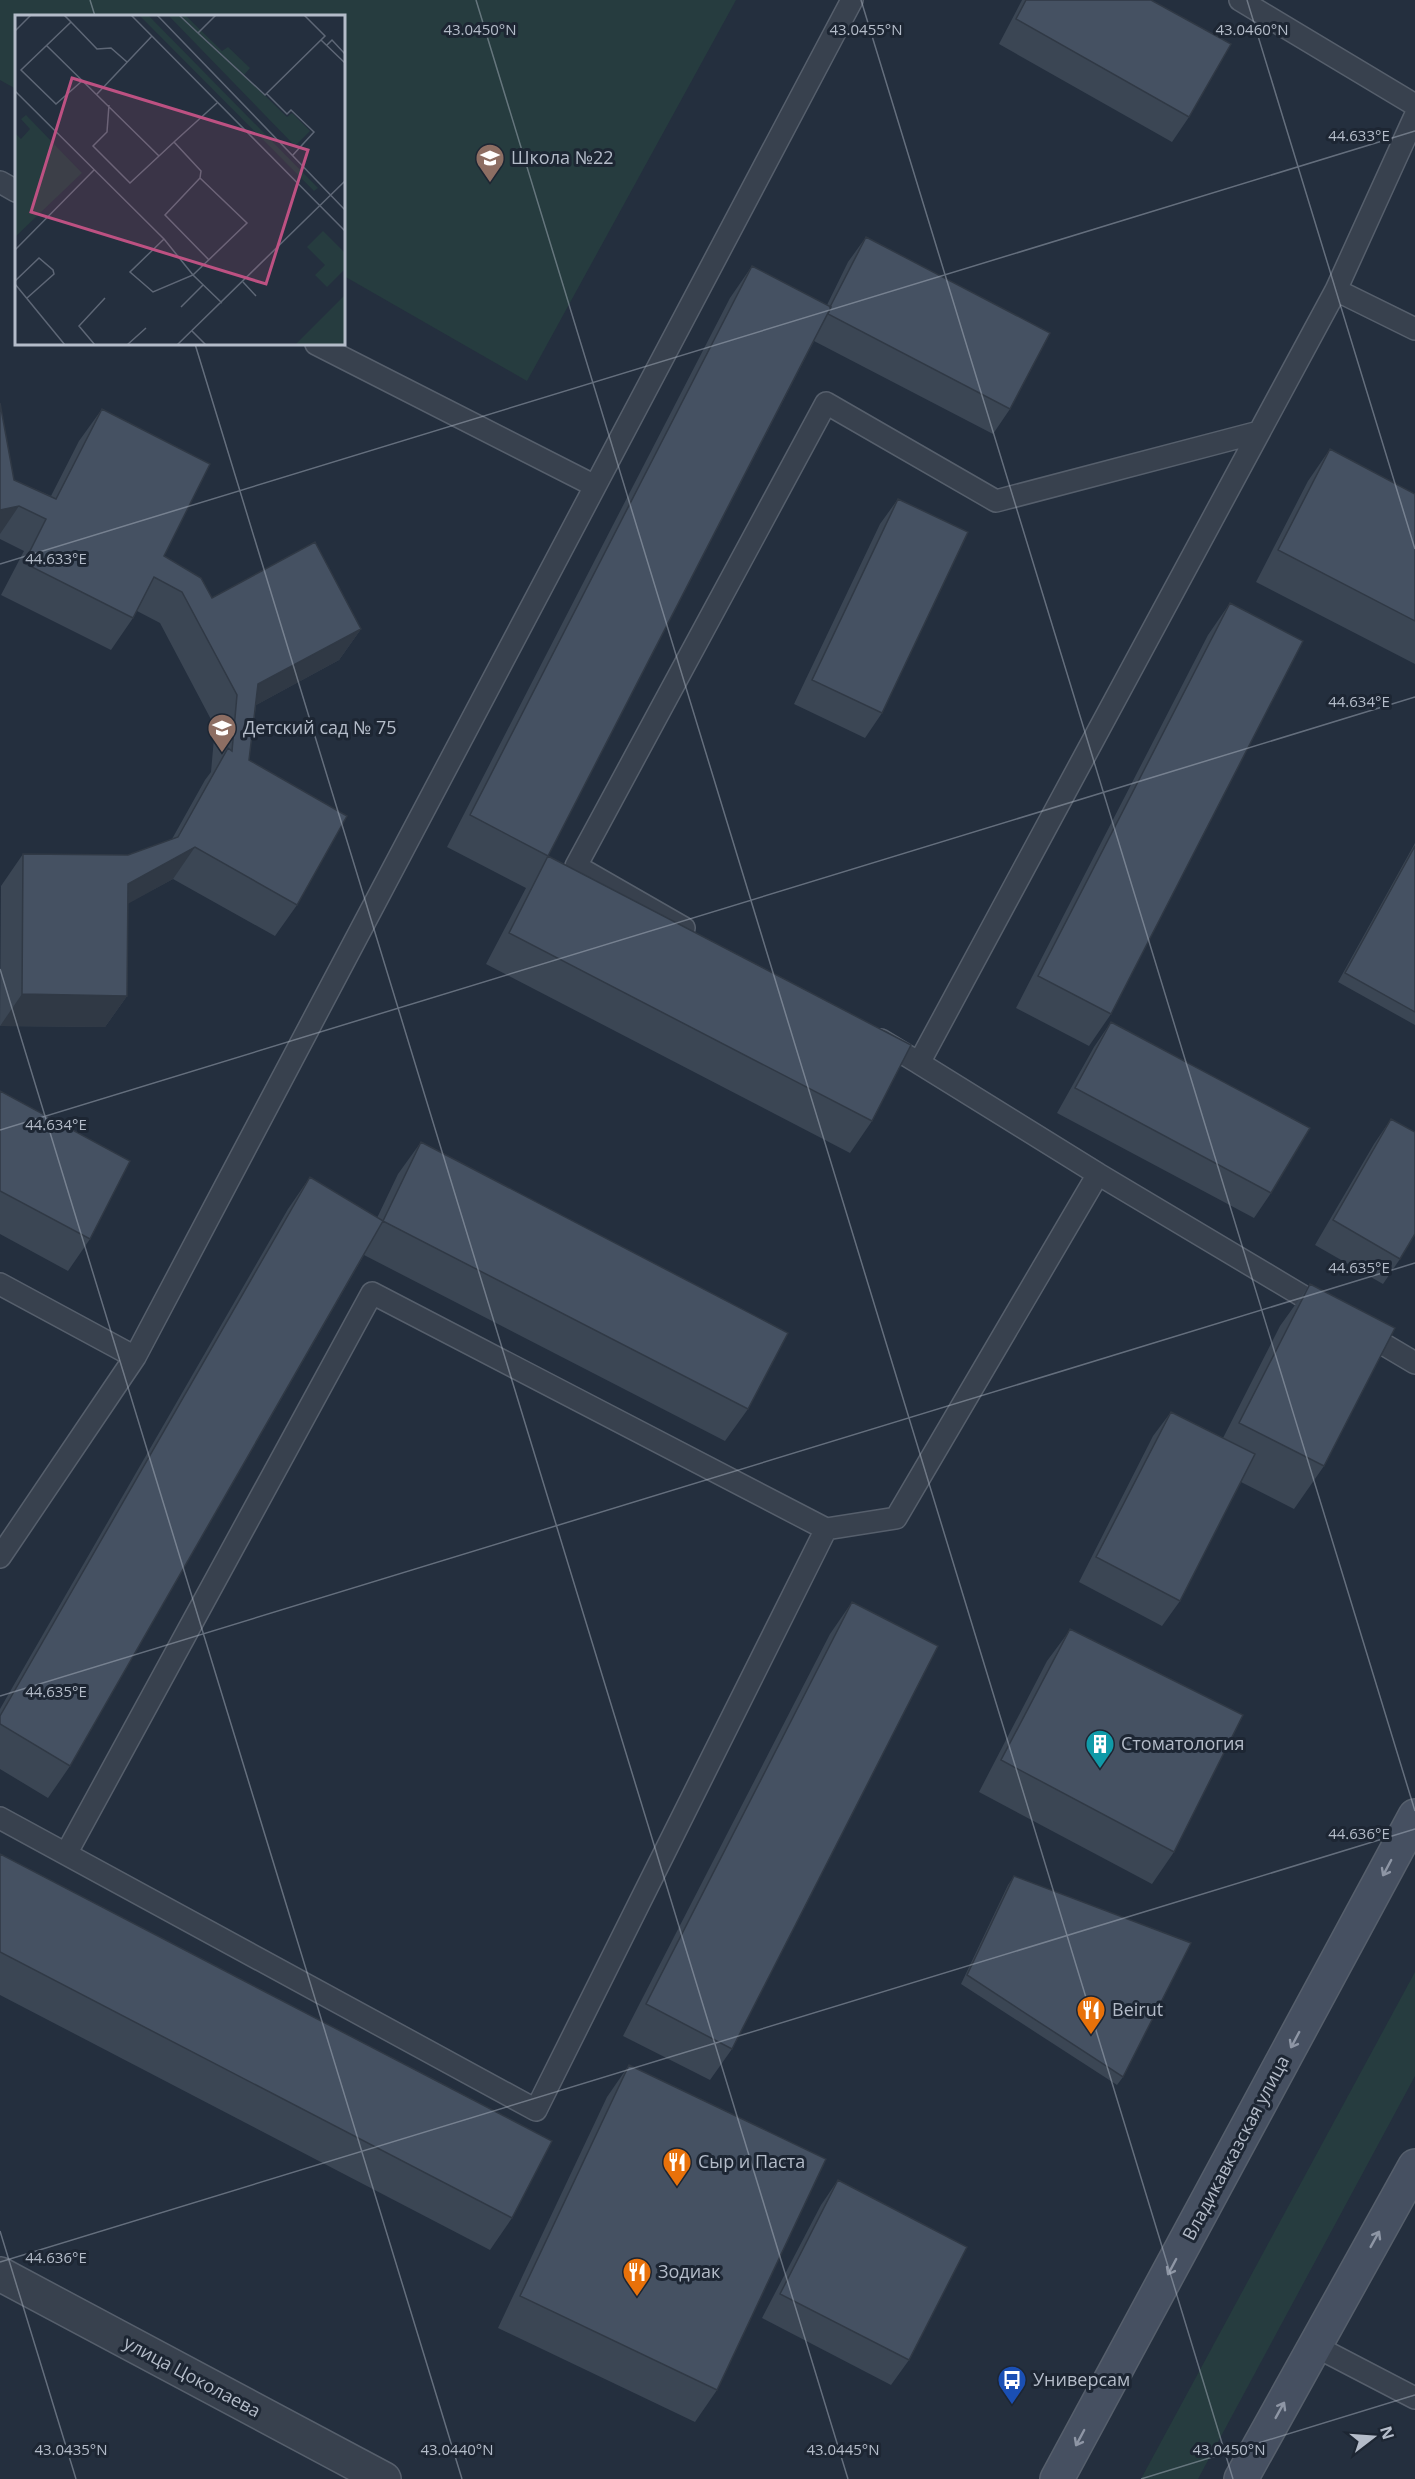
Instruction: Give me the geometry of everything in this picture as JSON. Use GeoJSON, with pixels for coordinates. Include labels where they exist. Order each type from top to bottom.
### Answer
{"type":"FeatureCollection","features":[{"type":"Feature","properties":{"kind":"main road","name":"Владикавказская улица"},"geometry":{"type":"LineString","coordinates":[[1058,2479],[1415,1816]]}},
{"type":"Feature","properties":{"kind":"main road"},"geometry":{"type":"LineString","coordinates":[[1241,2479],[1415,2166]]}},
{"type":"Feature","properties":{"kind":"street","name":"улица Цоколаева"},"geometry":{"type":"LineString","coordinates":[[0,2274],[384,2479]]}},
{"type":"Feature","properties":{"kind":"lane"},"geometry":{"type":"LineString","coordinates":[[0,1557],[135,1357],[852,0]]}},
{"type":"Feature","properties":{"kind":"lane"},"geometry":{"type":"LineString","coordinates":[[1240,0],[1415,105]]}},
{"type":"Feature","properties":{"kind":"lane"},"geometry":{"type":"LineString","coordinates":[[919,1063],[1336,290],[1415,116]]}},
{"type":"Feature","properties":{"kind":"lane"},"geometry":{"type":"LineString","coordinates":[[0,182],[15,190]]}},
{"type":"Feature","properties":{"kind":"lane"},"geometry":{"type":"LineString","coordinates":[[1336,290],[1415,329]]}},
{"type":"Feature","properties":{"kind":"lane"},"geometry":{"type":"LineString","coordinates":[[318,345],[596,486]]}},
{"type":"Feature","properties":{"kind":"lane"},"geometry":{"type":"LineString","coordinates":[[701,937],[576,866],[826,403],[996,501],[1259,432]]}},
{"type":"Feature","properties":{"kind":"lane"},"geometry":{"type":"LineString","coordinates":[[867,1033],[1415,1363]]}},
{"type":"Feature","properties":{"kind":"lane"},"geometry":{"type":"LineString","coordinates":[[66,1854],[372,1293],[826,1529],[896,1518],[1098,1174]]}},
{"type":"Feature","properties":{"kind":"lane"},"geometry":{"type":"LineString","coordinates":[[0,1284],[135,1357]]}},
{"type":"Feature","properties":{"kind":"lane"},"geometry":{"type":"LineString","coordinates":[[0,1818],[536,2110],[826,1529]]}},
{"type":"Feature","properties":{"kind":"lane"},"geometry":{"type":"LineString","coordinates":[[1315,2346],[1415,2398]]}},
{"type":"Feature","properties":{"kind":"green space","name":"Школа №22"},"geometry":{"type":"Polygon","coordinates":[[[0,0],[736,0],[527,381],[345,277],[345,15],[15,15],[15,88],[0,80],[0,0]]]}},
{"type":"Feature","properties":{"kind":"green space"},"geometry":{"type":"Polygon","coordinates":[[[1415,1972],[1415,2076],[1198,2479],[1141,2479],[1415,1972]]]}},
{"type":"Feature","properties":{"kind":"building"},"geometry":{"type":"Polygon","coordinates":[[[1026,0],[1151,0],[1231,44],[1189,117],[1016,19],[1026,0]]]}},
{"type":"Feature","properties":{"kind":"building"},"geometry":{"type":"Polygon","coordinates":[[[866,237],[1050,333],[1010,409],[828,314],[866,237]]]}},
{"type":"Feature","properties":{"kind":"building"},"geometry":{"type":"Polygon","coordinates":[[[752,266],[831,307],[548,856],[470,815],[752,266]]]}},
{"type":"Feature","properties":{"kind":"building","name":"Детский сад № 75"},"geometry":{"type":"Polygon","coordinates":[[[0,403],[14,480],[56,499],[102,409],[210,464],[164,556],[201,578],[212,598],[315,542],[361,629],[258,684],[249,760],[347,816],[297,905],[195,847],[128,884],[127,996],[22,994],[23,854],[128,855],[178,837],[228,748],[232,751],[237,695],[182,592],[154,577],[133,618],[24,563],[46,519],[19,506],[0,510],[0,403]]]}},
{"type":"Feature","properties":{"kind":"building"},"geometry":{"type":"Polygon","coordinates":[[[1330,449],[1415,494],[1415,621],[1278,550],[1330,449]]]}},
{"type":"Feature","properties":{"kind":"building"},"geometry":{"type":"Polygon","coordinates":[[[898,499],[968,532],[882,713],[812,680],[898,499]]]}},
{"type":"Feature","properties":{"kind":"building"},"geometry":{"type":"Polygon","coordinates":[[[1230,603],[1303,641],[1111,1014],[1038,976],[1230,603]]]}},
{"type":"Feature","properties":{"kind":"building"},"geometry":{"type":"Polygon","coordinates":[[[1415,846],[1415,1012],[1345,973],[1415,846]]]}},
{"type":"Feature","properties":{"kind":"building"},"geometry":{"type":"Polygon","coordinates":[[[548,856],[911,1045],[872,1121],[509,933],[548,856]]]}},
{"type":"Feature","properties":{"kind":"building"},"geometry":{"type":"Polygon","coordinates":[[[1111,1022],[1310,1128],[1271,1193],[1075,1088],[1111,1022]]]}},
{"type":"Feature","properties":{"kind":"building"},"geometry":{"type":"Polygon","coordinates":[[[0,1091],[130,1161],[90,1239],[0,1191],[0,1091]]]}},
{"type":"Feature","properties":{"kind":"building"},"geometry":{"type":"Polygon","coordinates":[[[1391,1119],[1415,1132],[1415,1234],[1400,1259],[1333,1220],[1391,1119]]]}},
{"type":"Feature","properties":{"kind":"building"},"geometry":{"type":"Polygon","coordinates":[[[421,1142],[788,1333],[748,1409],[383,1221],[421,1142]]]}},
{"type":"Feature","properties":{"kind":"building"},"geometry":{"type":"Polygon","coordinates":[[[310,1177],[383,1221],[70,1766],[0,1724],[0,1716],[310,1177]]]}},
{"type":"Feature","properties":{"kind":"building"},"geometry":{"type":"Polygon","coordinates":[[[1310,1284],[1395,1328],[1324,1466],[1239,1423],[1310,1284]]]}},
{"type":"Feature","properties":{"kind":"building"},"geometry":{"type":"Polygon","coordinates":[[[1171,1412],[1255,1454],[1180,1601],[1096,1557],[1171,1412]]]}},
{"type":"Feature","properties":{"kind":"building"},"geometry":{"type":"Polygon","coordinates":[[[852,1602],[938,1646],[732,2049],[646,2004],[852,1602]]]}},
{"type":"Feature","properties":{"kind":"building","name":"Стоматология"},"geometry":{"type":"Polygon","coordinates":[[[1070,1629],[1243,1715],[1174,1852],[1001,1760],[1070,1629]]]}},
{"type":"Feature","properties":{"kind":"building"},"geometry":{"type":"Polygon","coordinates":[[[0,1854],[552,2141],[512,2218],[0,1952],[0,1854]]]}},
{"type":"Feature","properties":{"kind":"building","name":"Beirut"},"geometry":{"type":"Polygon","coordinates":[[[1014,1876],[1191,1943],[1123,2077],[967,1975],[1014,1876]]]}},
{"type":"Feature","properties":{"kind":"building"},"geometry":{"type":"Polygon","coordinates":[[[629,2065],[826,2159],[717,2390],[520,2296],[629,2065]]]}},
{"type":"Feature","properties":{"kind":"building"},"geometry":{"type":"Polygon","coordinates":[[[838,2180],[967,2247],[909,2360],[780,2294],[838,2180]]]}},
{"type":"Feature","properties":{"kind":"place","name":"Школа №22"},"geometry":{"type":"Point","coordinates":[490,184]}},
{"type":"Feature","properties":{"kind":"place","name":"Детский сад № 75"},"geometry":{"type":"Point","coordinates":[222,754]}},
{"type":"Feature","properties":{"kind":"place","name":"Стоматология"},"geometry":{"type":"Point","coordinates":[1100,1770]}},
{"type":"Feature","properties":{"kind":"place","name":"Beirut"},"geometry":{"type":"Point","coordinates":[1091,2036]}},
{"type":"Feature","properties":{"kind":"place","name":"Сыр и Паста"},"geometry":{"type":"Point","coordinates":[677,2188]}},
{"type":"Feature","properties":{"kind":"place","name":"Зодиак"},"geometry":{"type":"Point","coordinates":[637,2298]}},
{"type":"Feature","properties":{"kind":"place","name":"Универсам"},"geometry":{"type":"Point","coordinates":[1012,2406]}}]}
